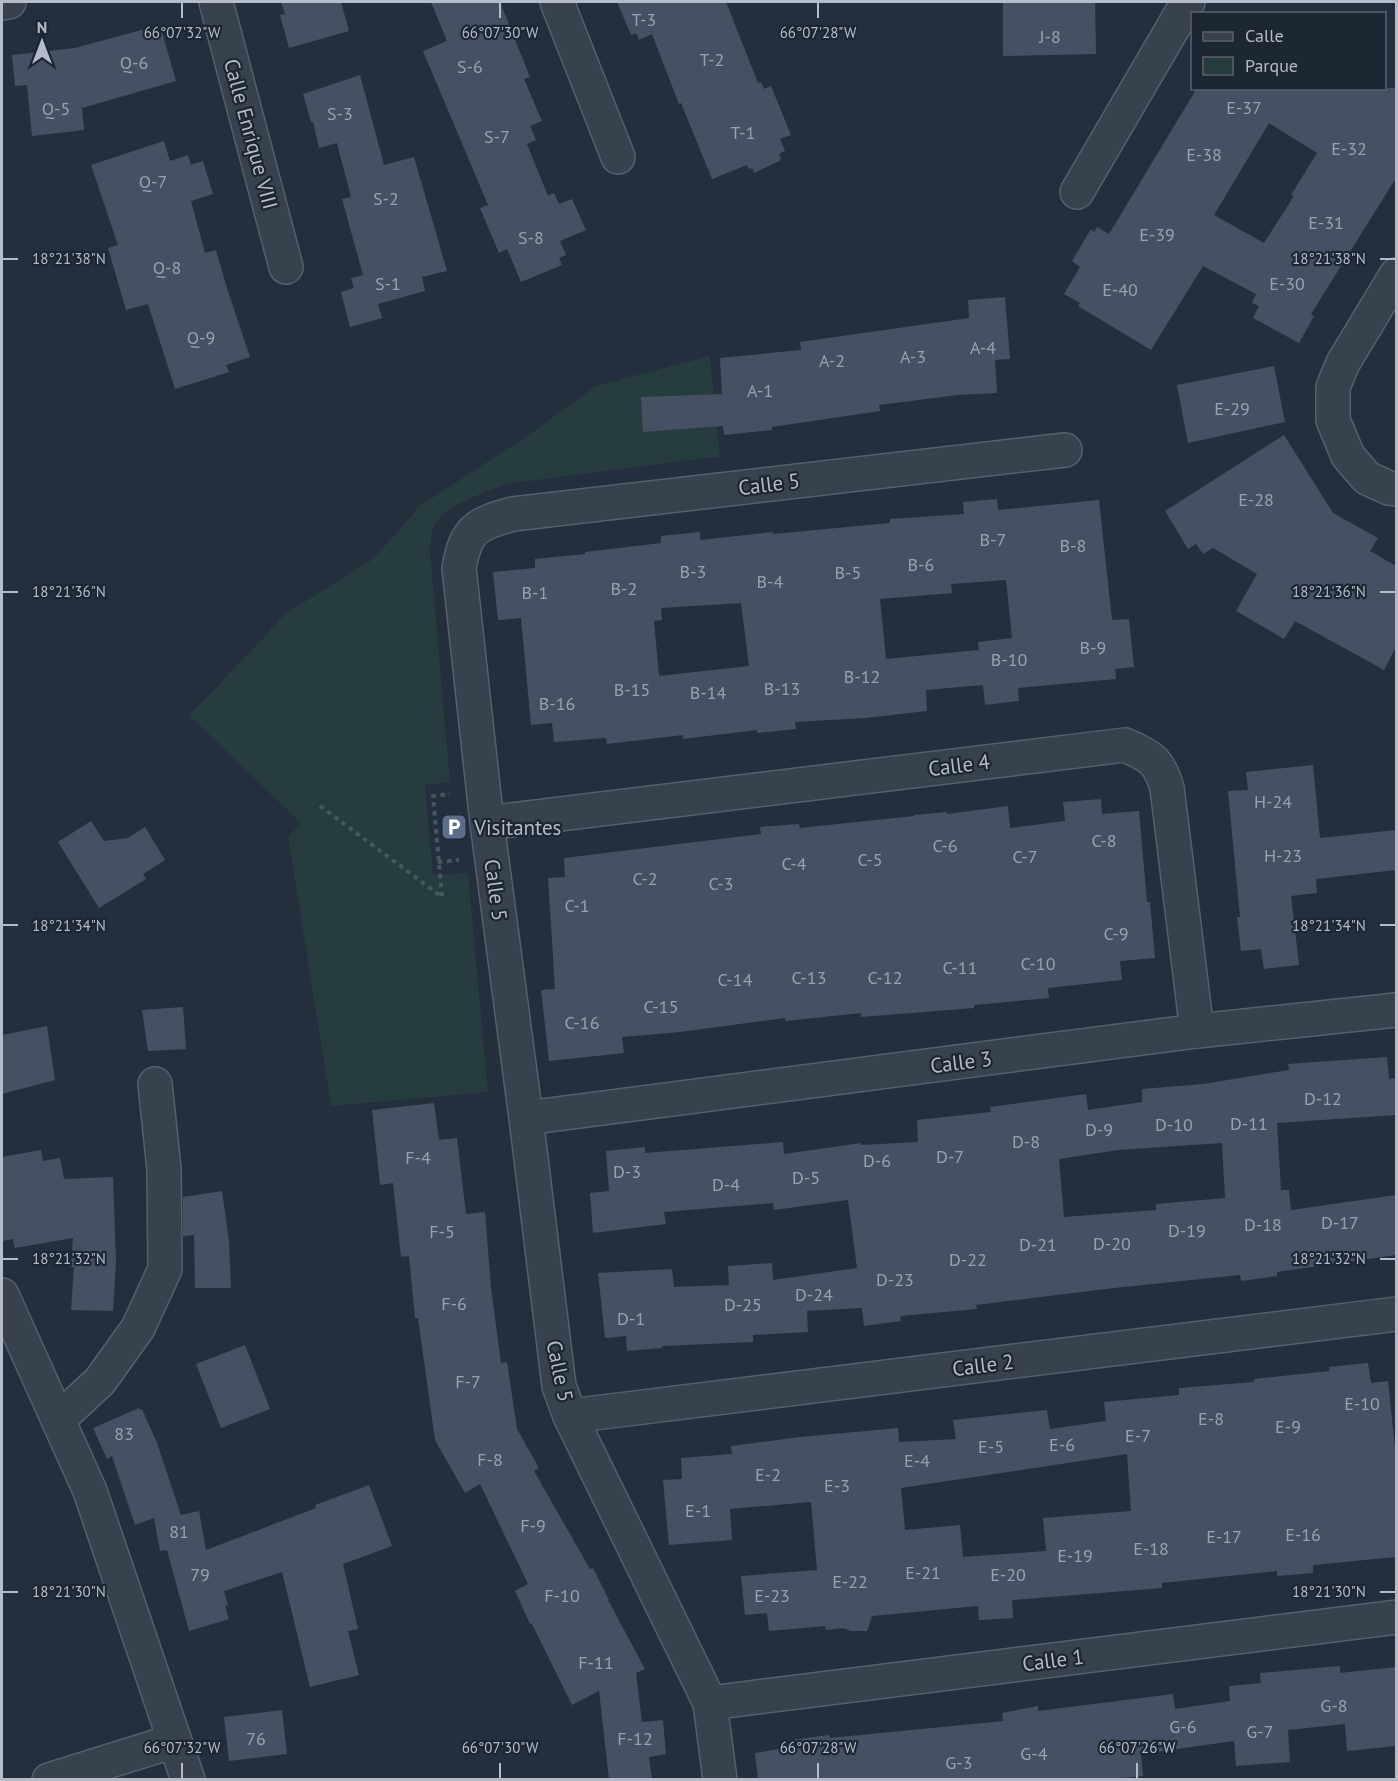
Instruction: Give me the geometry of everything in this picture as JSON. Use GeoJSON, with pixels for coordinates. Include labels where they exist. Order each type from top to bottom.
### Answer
{"type":"FeatureCollection","features":[{"type":"Feature","properties":{"kind":"street"},"geometry":{"type":"LineString","coordinates":[[2,3],[9,2]]}},
{"type":"Feature","properties":{"kind":"street","name":"Calle Enrique VIII"},"geometry":{"type":"LineString","coordinates":[[216,2],[286,267]]}},
{"type":"Feature","properties":{"kind":"street"},"geometry":{"type":"LineString","coordinates":[[557,2],[618,157]]}},
{"type":"Feature","properties":{"kind":"street"},"geometry":{"type":"LineString","coordinates":[[1158,2],[1161,50]]}},
{"type":"Feature","properties":{"kind":"street"},"geometry":{"type":"LineString","coordinates":[[1077,192],[1188,2]]}},
{"type":"Feature","properties":{"kind":"street"},"geometry":{"type":"LineString","coordinates":[[1396,275],[1343,363],[1333,387],[1333,420],[1348,456],[1367,478],[1389,489],[1396,489]]}},
{"type":"Feature","properties":{"kind":"street","name":"Calle 5"},"geometry":{"type":"LineString","coordinates":[[720,1779],[710,1703],[570,1416],[559,1386],[485,807],[459,568],[462,550],[469,536],[483,524],[513,514],[1065,450]]}},
{"type":"Feature","properties":{"kind":"street","name":"Calle 4"},"geometry":{"type":"LineString","coordinates":[[485,807],[1125,745],[1152,759],[1162,770],[1167,788],[1197,1031]]}},
{"type":"Feature","properties":{"kind":"street","name":"Calle 3"},"geometry":{"type":"LineString","coordinates":[[526,1118],[1197,1031],[1396,1010]]}},
{"type":"Feature","properties":{"kind":"street"},"geometry":{"type":"LineString","coordinates":[[58,1420],[100,1381],[138,1328],[165,1269],[164,1169],[155,1084]]}},
{"type":"Feature","properties":{"kind":"street"},"geometry":{"type":"LineString","coordinates":[[2,1295],[90,1491],[188,1779]]}},
{"type":"Feature","properties":{"kind":"street","name":"Calle 2"},"geometry":{"type":"LineString","coordinates":[[570,1416],[1396,1314]]}},
{"type":"Feature","properties":{"kind":"street","name":"Calle 1"},"geometry":{"type":"LineString","coordinates":[[710,1703],[1396,1617]]}},
{"type":"Feature","properties":{"kind":"street"},"geometry":{"type":"LineString","coordinates":[[49,1779],[174,1741]]}},
{"type":"Feature","properties":{"kind":"path"},"geometry":{"type":"LineString","coordinates":[[320,806],[442,897],[433,796],[485,807]]}},
{"type":"Feature","properties":{"kind":"green space"},"geometry":{"type":"Polygon","coordinates":[[[710,356],[720,457],[507,484],[454,506],[436,522],[432,532],[430,551],[450,782],[425,785],[433,875],[468,873],[488,1092],[331,1106],[288,836],[302,824],[189,715],[285,614],[373,559],[420,506],[530,434],[596,386],[710,356]]]}},
{"type":"Feature","properties":{"kind":"building"},"geometry":{"type":"Polygon","coordinates":[[[281,2],[341,2],[349,31],[289,48],[280,15],[285,14],[281,2]]]}},
{"type":"Feature","properties":{"kind":"building"},"geometry":{"type":"Polygon","coordinates":[[[431,2],[500,2],[530,77],[524,79],[542,121],[530,126],[536,140],[527,144],[548,196],[554,193],[559,204],[572,199],[586,230],[560,241],[566,255],[559,258],[562,265],[521,282],[507,249],[499,253],[480,208],[488,205],[423,51],[447,41],[431,2]]]}},
{"type":"Feature","properties":{"kind":"building"},"geometry":{"type":"Polygon","coordinates":[[[617,2],[726,2],[758,83],[761,82],[764,89],[771,86],[791,135],[780,139],[785,151],[779,154],[781,160],[754,173],[752,168],[748,169],[747,165],[712,179],[681,103],[679,104],[652,34],[639,40],[636,33],[631,35],[617,2]]]}},
{"type":"Feature","properties":{"kind":"building"},"geometry":{"type":"Polygon","coordinates":[[[1003,2],[1095,2],[1096,54],[1003,56],[1003,2]]]}},
{"type":"Feature","properties":{"kind":"building"},"geometry":{"type":"Polygon","coordinates":[[[160,25],[176,81],[82,108],[84,130],[32,136],[27,85],[15,86],[12,55],[75,48],[160,25]]]}},
{"type":"Feature","properties":{"kind":"building"},"geometry":{"type":"Polygon","coordinates":[[[360,75],[384,165],[414,157],[447,271],[422,277],[425,291],[378,304],[382,318],[350,327],[341,292],[354,288],[351,278],[363,275],[342,199],[351,197],[337,143],[319,148],[303,94],[360,75]]]}},
{"type":"Feature","properties":{"kind":"building"},"geometry":{"type":"Polygon","coordinates":[[[1386,88],[1396,88],[1396,178],[1311,314],[1314,316],[1299,343],[1253,318],[1259,306],[1252,303],[1256,294],[1203,266],[1151,350],[1078,306],[1080,303],[1064,294],[1080,267],[1072,261],[1091,229],[1094,232],[1097,227],[1109,234],[1196,90],[1386,90],[1386,88]],[[1269,123],[1214,215],[1264,243],[1294,196],[1291,195],[1317,153],[1269,123]]]}},
{"type":"Feature","properties":{"kind":"building"},"geometry":{"type":"Polygon","coordinates":[[[164,141],[170,161],[188,155],[191,165],[203,161],[213,194],[191,201],[205,253],[216,250],[250,357],[226,365],[229,372],[175,389],[148,304],[126,310],[108,248],[118,245],[91,165],[164,141]]]}},
{"type":"Feature","properties":{"kind":"building"},"geometry":{"type":"Polygon","coordinates":[[[1005,297],[1010,359],[995,360],[997,393],[958,395],[879,405],[880,411],[772,427],[772,430],[724,435],[723,426],[643,432],[641,397],[722,394],[720,358],[801,350],[800,342],[969,318],[968,300],[1005,297]]]}},
{"type":"Feature","properties":{"kind":"building"},"geometry":{"type":"Polygon","coordinates":[[[1274,366],[1285,422],[1188,443],[1177,385],[1274,366]]]}},
{"type":"Feature","properties":{"kind":"building"},"geometry":{"type":"Polygon","coordinates":[[[1284,435],[1333,513],[1378,538],[1370,551],[1396,566],[1396,647],[1384,670],[1295,621],[1284,639],[1236,611],[1257,574],[1213,548],[1203,554],[1196,544],[1188,549],[1165,511],[1284,435]]]}},
{"type":"Feature","properties":{"kind":"building"},"geometry":{"type":"Polygon","coordinates":[[[997,499],[998,510],[1099,500],[1112,620],[1129,619],[1134,667],[1115,669],[1116,679],[1018,688],[1019,701],[985,705],[983,685],[926,690],[927,711],[865,718],[795,722],[796,729],[757,733],[757,730],[683,739],[683,735],[607,744],[606,738],[554,742],[552,723],[531,725],[521,618],[498,620],[493,572],[535,568],[535,559],[661,543],[661,536],[700,532],[700,540],[890,523],[890,519],[964,514],[963,502],[997,499]],[[1006,580],[951,584],[952,593],[880,599],[886,659],[979,650],[978,642],[1012,638],[1006,580]],[[741,603],[661,608],[662,620],[654,621],[659,676],[749,666],[741,603]]]}},
{"type":"Feature","properties":{"kind":"building"},"geometry":{"type":"Polygon","coordinates":[[[1313,765],[1320,838],[1396,830],[1396,870],[1316,879],[1317,893],[1291,896],[1299,965],[1264,969],[1261,949],[1241,951],[1228,791],[1248,790],[1246,772],[1313,765]]]}},
{"type":"Feature","properties":{"kind":"building"},"geometry":{"type":"Polygon","coordinates":[[[1101,799],[1102,814],[1139,811],[1147,902],[1150,902],[1155,958],[1120,961],[1122,980],[1048,988],[1049,998],[974,1005],[974,1008],[861,1017],[861,1013],[785,1021],[785,1018],[622,1037],[624,1053],[549,1061],[541,990],[555,989],[548,878],[565,877],[564,858],[761,834],[760,827],[799,824],[800,828],[1008,806],[1010,828],[1065,821],[1063,802],[1101,799]]]}},
{"type":"Feature","properties":{"kind":"building"},"geometry":{"type":"Polygon","coordinates":[[[91,821],[104,841],[128,838],[145,827],[165,860],[143,874],[146,879],[99,908],[58,842],[91,821]]]}},
{"type":"Feature","properties":{"kind":"building"},"geometry":{"type":"Polygon","coordinates":[[[183,1007],[186,1049],[148,1051],[142,1010],[183,1007]]]}},
{"type":"Feature","properties":{"kind":"building"},"geometry":{"type":"Polygon","coordinates":[[[47,1026],[55,1080],[2,1094],[2,1035],[47,1026]]]}},
{"type":"Feature","properties":{"kind":"building"},"geometry":{"type":"Polygon","coordinates":[[[1387,1057],[1389,1079],[1396,1078],[1396,1115],[1277,1123],[1281,1190],[1289,1190],[1291,1210],[1396,1195],[1396,1255],[1277,1272],[1277,1276],[1241,1281],[1240,1275],[976,1305],[977,1309],[900,1316],[901,1321],[864,1326],[862,1308],[807,1311],[808,1332],[753,1335],[753,1342],[662,1346],[662,1348],[627,1351],[626,1336],[605,1338],[598,1273],[672,1269],[674,1287],[729,1285],[728,1266],[772,1263],[773,1280],[857,1268],[848,1200],[774,1210],[773,1203],[664,1212],[666,1224],[593,1233],[590,1193],[609,1191],[606,1151],[645,1147],[645,1153],[783,1142],[784,1154],[861,1143],[861,1145],[918,1142],[917,1120],[991,1112],[990,1107],[1086,1094],[1088,1110],[1142,1102],[1142,1089],[1203,1084],[1289,1070],[1288,1064],[1387,1057]],[[1222,1143],[1118,1150],[1059,1159],[1064,1217],[1156,1210],[1156,1204],[1225,1198],[1222,1143]]]}},
{"type":"Feature","properties":{"kind":"building"},"geometry":{"type":"Polygon","coordinates":[[[434,1103],[439,1140],[457,1138],[466,1214],[485,1212],[491,1288],[501,1363],[507,1362],[517,1429],[539,1468],[534,1471],[590,1569],[593,1568],[645,1669],[636,1673],[642,1722],[663,1720],[666,1754],[649,1757],[652,1779],[609,1779],[599,1691],[572,1705],[515,1591],[528,1584],[480,1484],[465,1493],[435,1440],[418,1318],[415,1318],[409,1256],[401,1257],[393,1183],[380,1185],[372,1110],[434,1103]]]}},
{"type":"Feature","properties":{"kind":"building"},"geometry":{"type":"Polygon","coordinates":[[[41,1150],[43,1161],[60,1158],[64,1179],[113,1177],[116,1262],[113,1311],[71,1310],[74,1267],[71,1267],[73,1238],[15,1248],[13,1239],[2,1241],[2,1157],[41,1150]]]}},
{"type":"Feature","properties":{"kind":"building"},"geometry":{"type":"Polygon","coordinates":[[[222,1191],[229,1241],[231,1288],[195,1288],[194,1235],[183,1236],[183,1197],[222,1191]]]}},
{"type":"Feature","properties":{"kind":"building"},"geometry":{"type":"Polygon","coordinates":[[[245,1345],[270,1409],[221,1428],[196,1364],[245,1345]]]}},
{"type":"Feature","properties":{"kind":"building"},"geometry":{"type":"Polygon","coordinates":[[[1368,1363],[1371,1383],[1388,1381],[1396,1458],[1396,1557],[1313,1565],[1313,1573],[1277,1576],[1277,1571],[1162,1583],[1162,1588],[1012,1600],[1013,1618],[979,1620],[978,1606],[872,1616],[867,1631],[851,1631],[843,1628],[826,1630],[825,1626],[769,1631],[767,1613],[745,1615],[741,1576],[817,1570],[811,1502],[730,1509],[732,1540],[669,1545],[663,1480],[682,1479],[681,1458],[732,1454],[731,1446],[898,1428],[899,1442],[956,1439],[953,1420],[1047,1410],[1050,1429],[1106,1421],[1104,1402],[1179,1395],[1179,1388],[1254,1382],[1254,1379],[1330,1371],[1329,1367],[1368,1363]],[[1127,1454],[901,1488],[905,1530],[960,1525],[963,1557],[1046,1551],[1043,1518],[1131,1511],[1127,1454]]]}},
{"type":"Feature","properties":{"kind":"building"},"geometry":{"type":"Polygon","coordinates":[[[139,1408],[142,1409],[157,1443],[181,1515],[199,1511],[206,1550],[369,1485],[392,1546],[343,1564],[358,1629],[348,1631],[359,1675],[310,1687],[282,1572],[224,1591],[229,1619],[189,1631],[167,1550],[160,1551],[154,1518],[135,1525],[112,1456],[107,1459],[93,1428],[139,1408]]]}},
{"type":"Feature","properties":{"kind":"building"},"geometry":{"type":"Polygon","coordinates":[[[1340,1666],[1340,1673],[1396,1667],[1396,1746],[1347,1751],[1345,1724],[1288,1730],[1290,1762],[1236,1766],[1234,1741],[1141,1754],[1143,1776],[1113,1779],[758,1779],[755,1753],[792,1747],[791,1740],[1003,1721],[1002,1713],[1038,1706],[1038,1711],[1173,1694],[1175,1709],[1230,1701],[1229,1686],[1261,1683],[1260,1673],[1340,1666]]]}},
{"type":"Feature","properties":{"kind":"building"},"geometry":{"type":"Polygon","coordinates":[[[282,1710],[287,1754],[229,1761],[224,1717],[282,1710]]]}},
{"type":"Feature","properties":{"kind":"place","name":"Visitantes"},"geometry":{"type":"Point","coordinates":[454,827]}}]}
